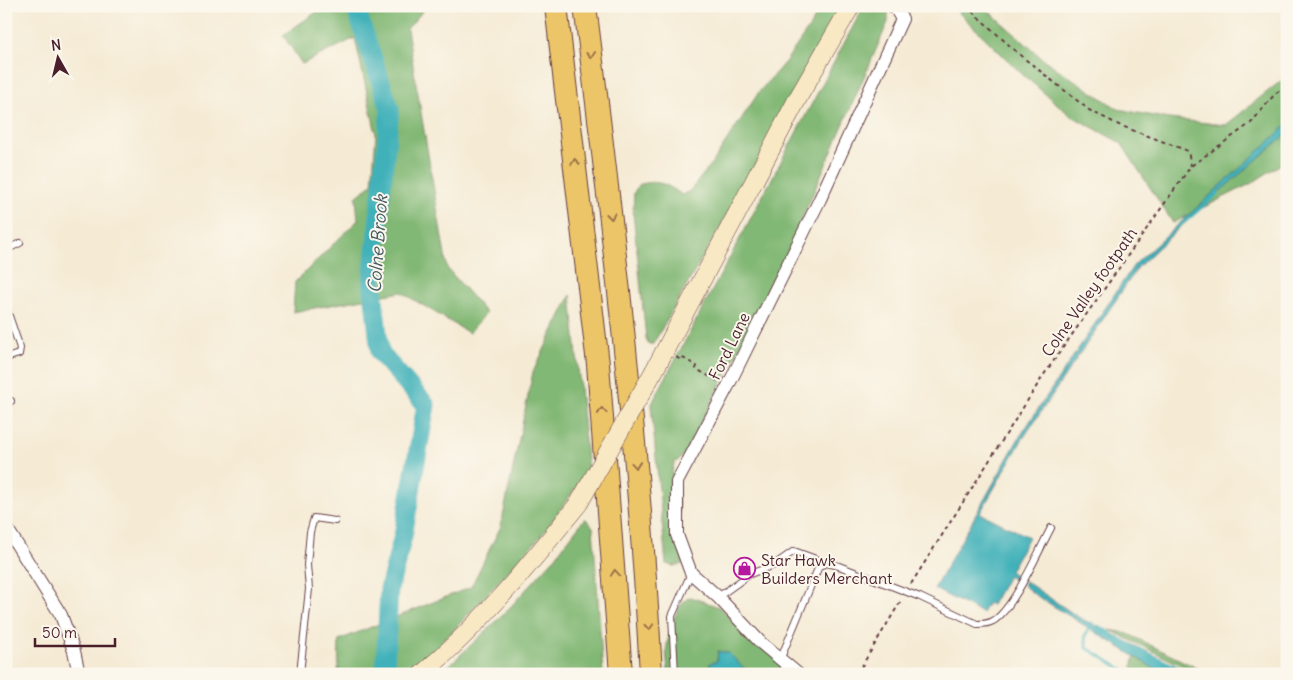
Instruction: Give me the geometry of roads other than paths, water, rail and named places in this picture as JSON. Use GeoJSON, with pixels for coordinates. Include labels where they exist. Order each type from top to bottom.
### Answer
{"type":"FeatureCollection","features":[{"type":"Feature","properties":{"kind":"highway"},"geometry":{"type":"LineString","coordinates":[[556,6],[598,364],[621,674]]}},
{"type":"Feature","properties":{"kind":"highway"},"geometry":{"type":"LineString","coordinates":[[585,6],[627,361],[646,574],[651,674]]}},
{"type":"Feature","properties":{"kind":"main road"},"geometry":{"type":"LineString","coordinates":[[422,674],[482,619],[525,572],[579,503],[665,352],[799,96],[851,6]]}},
{"type":"Feature","properties":{"kind":"street","name":"Ford Lane"},"geometry":{"type":"LineString","coordinates":[[798,674],[762,644],[718,597],[691,574],[677,535],[677,482],[728,386],[820,199],[902,19],[894,6]]}},
{"type":"Feature","properties":{"kind":"street"},"geometry":{"type":"LineString","coordinates":[[6,527],[60,615],[74,652],[79,674]]}},
{"type":"Feature","properties":{"kind":"lane"},"geometry":{"type":"LineString","coordinates":[[6,250],[20,243]]}},
{"type":"Feature","properties":{"kind":"lane"},"geometry":{"type":"LineString","coordinates":[[6,307],[20,348],[19,354],[6,358]]}},
{"type":"Feature","properties":{"kind":"lane"},"geometry":{"type":"LineString","coordinates":[[300,674],[310,589],[307,565],[310,532],[314,518],[335,521]]}},
{"type":"Feature","properties":{"kind":"lane"},"geometry":{"type":"LineString","coordinates":[[718,597],[750,574],[774,565],[794,551],[906,592],[978,624],[993,621],[1010,603],[1051,528]]}},
{"type":"Feature","properties":{"kind":"lane"},"geometry":{"type":"LineString","coordinates":[[780,660],[819,566],[827,563]]}},
{"type":"Feature","properties":{"kind":"lane"},"geometry":{"type":"LineString","coordinates":[[675,674],[672,616],[691,574]]}},
{"type":"Feature","properties":{"kind":"water"},"geometry":{"type":"Polygon","coordinates":[[[1287,125],[1287,134],[1199,209],[1138,267],[1022,440],[980,513],[1029,537],[1010,571],[1021,579],[1019,582],[1008,576],[992,605],[988,603],[982,613],[934,589],[1019,438],[1134,265],[1287,125]]]}},
{"type":"Feature","properties":{"kind":"water"},"geometry":{"type":"Polygon","coordinates":[[[1025,581],[1078,617],[1192,674],[1163,674],[1034,594],[1023,585],[1025,581]]]}},
{"type":"Feature","properties":{"kind":"water"},"geometry":{"type":"Polygon","coordinates":[[[718,651],[729,653],[749,674],[709,674],[710,663],[717,661],[718,651]]]}},
{"type":"Feature","properties":{"kind":"waterway","name":"Colne Brook"},"geometry":{"type":"LineString","coordinates":[[355,6],[390,109],[372,281],[380,353],[426,405],[403,536],[389,589],[385,669],[390,674]]}},
{"type":"Feature","properties":{"kind":"waterway"},"geometry":{"type":"LineString","coordinates":[[1181,225],[1218,193]]}},
{"type":"Feature","properties":{"kind":"waterway"},"geometry":{"type":"LineString","coordinates":[[1092,623],[1085,636],[1087,648],[1130,674]]}},
{"type":"Feature","properties":{"kind":"waterway"},"geometry":{"type":"LineString","coordinates":[[1098,626],[1112,634]]}},
{"type":"Feature","properties":{"kind":"waterway"},"geometry":{"type":"LineString","coordinates":[[1117,637],[1133,646]]}},
{"type":"Feature","properties":{"kind":"waterway"},"geometry":{"type":"LineString","coordinates":[[1139,649],[1192,674]]}},
{"type":"Feature","properties":{"kind":"place","name":"Star Hawk Builders Merchant"},"geometry":{"type":"Point","coordinates":[745,569]}}]}
